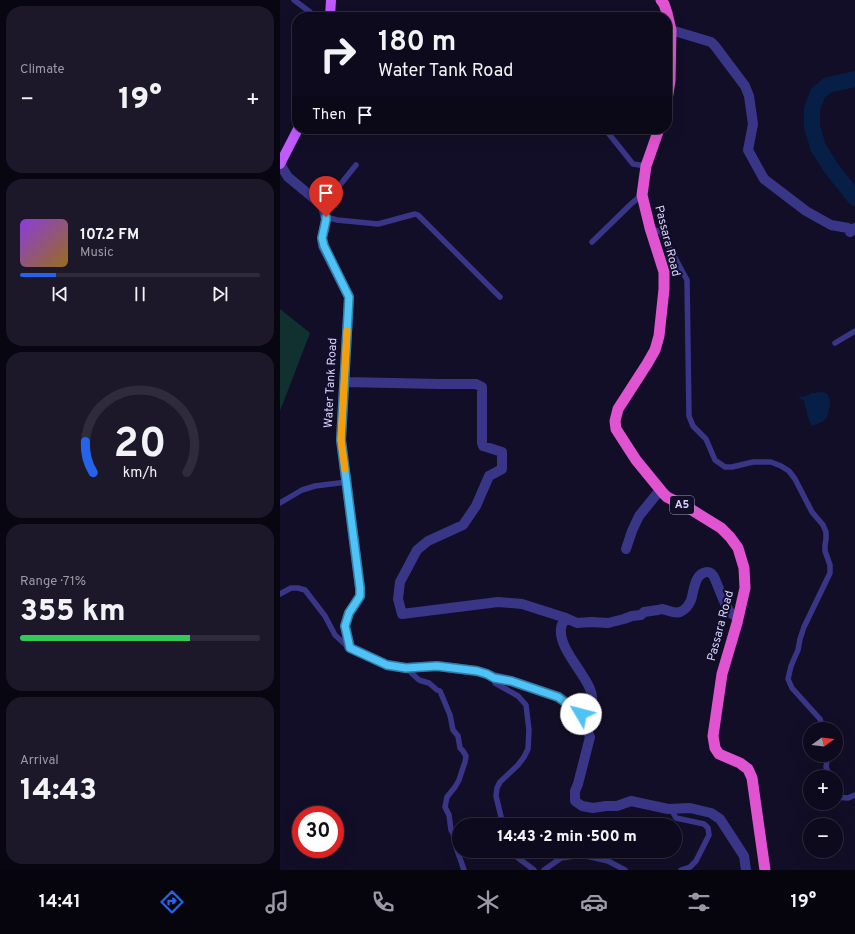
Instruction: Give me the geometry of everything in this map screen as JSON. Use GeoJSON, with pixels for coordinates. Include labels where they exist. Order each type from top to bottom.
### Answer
{"type":"FeatureCollection","features":[{"type":"Feature","properties":{"kind":"highway"},"geometry":{"type":"LineString","coordinates":[[661,0],[667,12]]}},
{"type":"Feature","properties":{"kind":"highway","name":"Passara Road"},"geometry":{"type":"LineString","coordinates":[[657,134],[646,166],[642,195],[650,228],[664,272],[664,289],[659,336],[647,364],[618,409],[615,421],[616,429],[632,454],[667,497],[722,528],[738,548],[744,568],[745,588],[722,674],[713,736],[715,748],[719,754],[740,763],[748,769],[752,778],[765,870]]}},
{"type":"Feature","properties":{"kind":"main road"},"geometry":{"type":"LineString","coordinates":[[330,12],[331,0]]}},
{"type":"Feature","properties":{"kind":"main road"},"geometry":{"type":"LineString","coordinates":[[280,164],[295,134]]}},
{"type":"Feature","properties":{"kind":"street"},"geometry":{"type":"LineString","coordinates":[[672,30],[711,42],[716,46],[745,86],[749,96],[753,124],[748,150],[764,179],[806,211],[830,225],[848,228],[854,232]]}},
{"type":"Feature","properties":{"kind":"street"},"geometry":{"type":"LineString","coordinates":[[280,164],[288,177],[323,206]]}},
{"type":"Feature","properties":{"kind":"street","name":"Water Tank Road"},"geometry":{"type":"LineString","coordinates":[[323,206],[326,217],[322,238],[324,246],[349,297],[341,440],[360,588],[360,596],[349,613],[345,626],[349,648]]}},
{"type":"Feature","properties":{"kind":"street"},"geometry":{"type":"LineString","coordinates":[[345,382],[476,384],[482,387],[483,446],[502,452],[502,469],[489,476],[476,506],[463,525],[428,541],[417,550],[400,582],[398,599],[402,614],[498,602],[522,604],[577,623],[608,623],[632,616],[642,615],[644,612],[662,608],[678,613],[684,610],[691,600],[697,578],[701,574],[709,572],[714,577],[731,614],[738,615]]}},
{"type":"Feature","properties":{"kind":"street"},"geometry":{"type":"LineString","coordinates":[[626,549],[633,527],[639,516],[660,490]]}},
{"type":"Feature","properties":{"kind":"street"},"geometry":{"type":"LineString","coordinates":[[566,618],[562,624],[562,638],[567,652],[591,690],[592,701],[588,709],[581,714]]}},
{"type":"Feature","properties":{"kind":"street"},"geometry":{"type":"LineString","coordinates":[[349,648],[387,665],[406,668],[437,666],[477,671],[494,678],[511,681],[558,697],[581,714],[590,737],[575,791],[574,801],[582,806],[593,808],[617,806],[631,801],[668,809],[690,808],[711,813],[720,819],[744,856],[746,870]]}},
{"type":"Feature","properties":{"kind":"lane"},"geometry":{"type":"LineString","coordinates":[[294,0],[310,12]]}},
{"type":"Feature","properties":{"kind":"lane"},"geometry":{"type":"LineString","coordinates":[[609,134],[633,164],[646,166]]}},
{"type":"Feature","properties":{"kind":"lane"},"geometry":{"type":"LineString","coordinates":[[323,206],[356,165]]}},
{"type":"Feature","properties":{"kind":"lane"},"geometry":{"type":"LineString","coordinates":[[592,242],[642,195]]}},
{"type":"Feature","properties":{"kind":"lane"},"geometry":{"type":"LineString","coordinates":[[326,217],[337,220],[378,224],[415,214],[418,215],[500,297]]}},
{"type":"Feature","properties":{"kind":"lane"},"geometry":{"type":"LineString","coordinates":[[650,228],[661,232],[687,280],[689,416],[693,426],[706,439],[715,460],[725,467],[732,467],[753,462],[771,462],[789,471],[796,479],[812,512],[823,525],[826,532],[825,551],[830,565],[830,573],[804,627],[788,679],[792,688],[820,719],[821,722]]}},
{"type":"Feature","properties":{"kind":"lane"},"geometry":{"type":"LineString","coordinates":[[835,343],[855,331]]}},
{"type":"Feature","properties":{"kind":"lane"},"geometry":{"type":"LineString","coordinates":[[280,503],[302,490],[315,486],[347,482]]}},
{"type":"Feature","properties":{"kind":"lane"},"geometry":{"type":"LineString","coordinates":[[280,594],[291,588],[305,590],[325,616],[335,635],[349,648]]}},
{"type":"Feature","properties":{"kind":"lane"},"geometry":{"type":"LineString","coordinates":[[406,668],[419,680],[429,683],[440,691],[450,715],[453,730],[458,736],[460,748],[466,756],[459,780],[456,787],[447,797],[445,807],[449,815],[451,830],[464,870]]}},
{"type":"Feature","properties":{"kind":"lane"},"geometry":{"type":"LineString","coordinates":[[494,678],[495,683],[518,696],[526,705],[529,730],[528,749],[524,757],[518,765],[500,782],[497,788],[496,796],[501,818]]}},
{"type":"Feature","properties":{"kind":"lane"},"geometry":{"type":"LineString","coordinates":[[843,798],[848,798],[855,794]]}},
{"type":"Feature","properties":{"kind":"lane"},"geometry":{"type":"LineString","coordinates":[[668,809],[672,811],[676,818],[704,824],[708,828],[709,835],[696,860],[690,867],[681,870]]}},
{"type":"Feature","properties":{"kind":"lane"},"geometry":{"type":"LineString","coordinates":[[544,870],[561,858],[582,855],[608,861],[625,870]]}},
{"type":"Feature","properties":{"kind":"lane"},"geometry":{"type":"LineString","coordinates":[[518,858],[534,870]]}},
{"type":"Feature","properties":{"kind":"green space"},"geometry":{"type":"Polygon","coordinates":[[[280,309],[310,333],[280,411],[280,309]]]}},
{"type":"Feature","properties":{"kind":"water"},"geometry":{"type":"Polygon","coordinates":[[[823,392],[827,394],[829,400],[830,405],[828,413],[826,419],[812,426],[808,418],[804,401],[798,397],[823,392]]]}},
{"type":"Feature","properties":{"kind":"waterway"},"geometry":{"type":"LineString","coordinates":[[855,79],[828,85],[818,93],[812,109],[812,127],[818,147],[831,168],[855,198]]}},
{"type":"Feature","properties":{"kind":"slow traffic"},"geometry":{"type":"LineString","coordinates":[[345,469],[341,440],[347,331]]}},
{"type":"Feature","properties":{"kind":"route"},"geometry":{"type":"LineString","coordinates":[[326,217],[322,238],[324,246],[349,297],[341,440],[360,588],[360,596],[349,613],[345,626],[350,648],[387,665],[406,668],[437,666],[477,671],[494,678],[511,681],[558,697],[581,714]]}}]}
